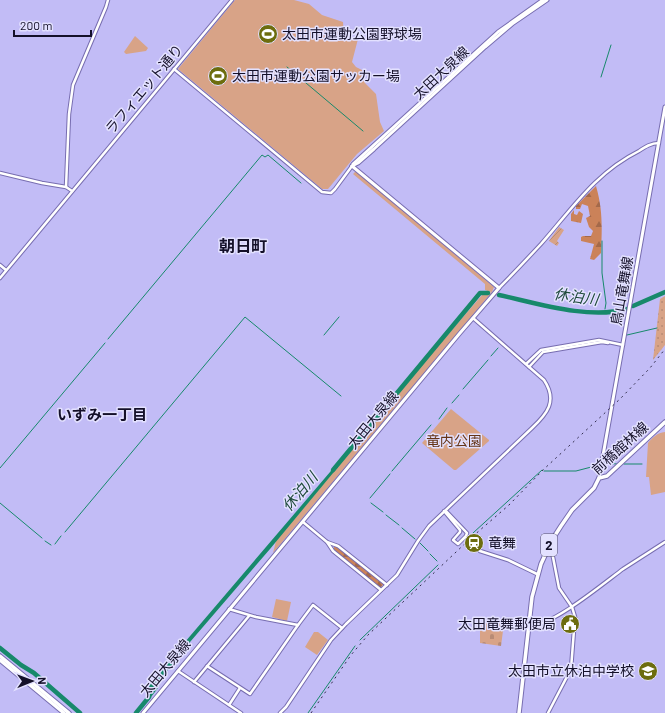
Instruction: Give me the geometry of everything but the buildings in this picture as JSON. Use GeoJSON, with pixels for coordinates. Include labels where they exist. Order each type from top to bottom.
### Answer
{"type":"FeatureCollection","features":[{"type":"Feature","properties":{"kind":"main road","name":"太田大泉線"},"geometry":{"type":"LineString","coordinates":[[352,166],[498,32],[542,0]]}},
{"type":"Feature","properties":{"kind":"main road","name":"太田大泉線"},"geometry":{"type":"LineString","coordinates":[[352,166],[358,163],[374,149],[512,24],[547,0]]}},
{"type":"Feature","properties":{"kind":"main road","name":"鳥山竜舞線"},"geometry":{"type":"LineString","coordinates":[[599,478],[665,107]]}},
{"type":"Feature","properties":{"kind":"main road"},"geometry":{"type":"LineString","coordinates":[[352,166],[499,288]]}},
{"type":"Feature","properties":{"kind":"main road","name":"太田大泉線"},"geometry":{"type":"LineString","coordinates":[[143,713],[499,288]]}},
{"type":"Feature","properties":{"kind":"main road","name":"前橋館林線"},"geometry":{"type":"LineString","coordinates":[[519,713],[528,626],[533,594],[537,574],[548,546],[572,510],[594,488],[599,478],[607,476],[665,422]]}},
{"type":"Feature","properties":{"kind":"main road"},"geometry":{"type":"LineString","coordinates":[[0,656],[69,713]]}},
{"type":"Feature","properties":{"kind":"main road"},"geometry":{"type":"LineString","coordinates":[[0,660],[64,713]]}},
{"type":"Feature","properties":{"kind":"street"},"geometry":{"type":"LineString","coordinates":[[66,187],[69,114],[73,86],[108,0]]}},
{"type":"Feature","properties":{"kind":"street","name":"ラフィエット通り"},"geometry":{"type":"LineString","coordinates":[[0,278],[232,0]]}},
{"type":"Feature","properties":{"kind":"street"},"geometry":{"type":"LineString","coordinates":[[174,69],[322,192],[331,193],[352,166]]}},
{"type":"Feature","properties":{"kind":"street"},"geometry":{"type":"LineString","coordinates":[[499,288],[538,248],[583,194],[599,178],[623,159],[652,144],[659,143]]}},
{"type":"Feature","properties":{"kind":"street"},"geometry":{"type":"LineString","coordinates":[[0,173],[66,187],[72,191]]}},
{"type":"Feature","properties":{"kind":"street"},"geometry":{"type":"LineString","coordinates":[[0,265],[6,270]]}},
{"type":"Feature","properties":{"kind":"street"},"geometry":{"type":"LineString","coordinates":[[280,713],[286,707],[326,648],[342,628],[387,585],[402,568],[422,535],[444,511],[545,415],[550,405],[548,388],[542,379],[473,318]]}},
{"type":"Feature","properties":{"kind":"street"},"geometry":{"type":"LineString","coordinates":[[526,364],[541,350],[599,340],[623,345]]}},
{"type":"Feature","properties":{"kind":"street"},"geometry":{"type":"LineString","coordinates":[[529,367],[543,352],[602,342],[612,343]]}},
{"type":"Feature","properties":{"kind":"street"},"geometry":{"type":"LineString","coordinates":[[444,511],[447,512],[466,533],[466,536],[458,544],[453,540],[460,530],[444,511]]}},
{"type":"Feature","properties":{"kind":"street"},"geometry":{"type":"LineString","coordinates":[[302,522],[327,542],[333,551],[381,590]]}},
{"type":"Feature","properties":{"kind":"street"},"geometry":{"type":"LineString","coordinates":[[327,542],[338,546],[387,585]]}},
{"type":"Feature","properties":{"kind":"street"},"geometry":{"type":"LineString","coordinates":[[528,626],[541,624],[572,607],[624,569],[665,542]]}},
{"type":"Feature","properties":{"kind":"street"},"geometry":{"type":"LineString","coordinates":[[548,546],[552,552],[559,588],[572,607],[575,617],[572,665],[569,674],[552,703],[548,713]]}},
{"type":"Feature","properties":{"kind":"street"},"geometry":{"type":"LineString","coordinates":[[480,551],[508,560],[537,574]]}},
{"type":"Feature","properties":{"kind":"street"},"geometry":{"type":"LineString","coordinates":[[208,666],[250,694],[313,605],[342,628]]}},
{"type":"Feature","properties":{"kind":"street"},"geometry":{"type":"LineString","coordinates":[[229,609],[249,616],[298,625]]}},
{"type":"Feature","properties":{"kind":"street"},"geometry":{"type":"LineString","coordinates":[[194,682],[249,616]]}},
{"type":"Feature","properties":{"kind":"street"},"geometry":{"type":"LineString","coordinates":[[178,671],[241,713]]}},
{"type":"Feature","properties":{"kind":"street"},"geometry":{"type":"LineString","coordinates":[[229,705],[240,688]]}},
{"type":"Feature","properties":{"kind":"green space"},"geometry":{"type":"Polygon","coordinates":[[[235,0],[294,0],[309,4],[322,15],[343,22],[344,37],[358,39],[352,62],[356,67],[362,70],[365,83],[376,94],[380,122],[384,131],[357,154],[328,189],[322,189],[178,69],[235,0]]]}},
{"type":"Feature","properties":{"kind":"green space"},"geometry":{"type":"Polygon","coordinates":[[[135,36],[148,48],[146,51],[126,54],[124,52],[135,36]]]}},
{"type":"Feature","properties":{"kind":"green space"},"geometry":{"type":"Polygon","coordinates":[[[356,171],[494,287],[492,292],[273,553],[276,541],[425,361],[483,294],[489,294],[491,292],[485,290],[485,284],[353,174],[356,171]]]}},
{"type":"Feature","properties":{"kind":"green space"},"geometry":{"type":"Polygon","coordinates":[[[596,186],[602,219],[602,235],[601,253],[594,260],[590,259],[594,244],[581,241],[581,237],[591,236],[593,231],[589,227],[586,218],[590,216],[588,206],[582,204],[580,209],[576,209],[576,206],[596,186]]]}},
{"type":"Feature","properties":{"kind":"green space"},"geometry":{"type":"Polygon","coordinates":[[[574,210],[574,214],[577,215],[579,211],[583,214],[581,223],[571,221],[571,214],[574,210]]]}},
{"type":"Feature","properties":{"kind":"green space"},"geometry":{"type":"Polygon","coordinates":[[[559,227],[564,230],[557,241],[559,243],[557,246],[549,241],[559,227]]]}},
{"type":"Feature","properties":{"kind":"green space"},"geometry":{"type":"Polygon","coordinates":[[[665,296],[665,345],[653,360],[660,299],[665,296]]]}},
{"type":"Feature","properties":{"kind":"green space","name":"竜内公園"},"geometry":{"type":"Polygon","coordinates":[[[451,409],[489,440],[456,470],[454,470],[422,443],[451,409]]]}},
{"type":"Feature","properties":{"kind":"green space"},"geometry":{"type":"Polygon","coordinates":[[[665,432],[665,492],[651,495],[649,477],[646,477],[648,443],[655,436],[665,432]]]}},
{"type":"Feature","properties":{"kind":"green space"},"geometry":{"type":"Polygon","coordinates":[[[335,546],[384,584],[380,588],[334,552],[333,549],[335,546]]]}},
{"type":"Feature","properties":{"kind":"green space"},"geometry":{"type":"Polygon","coordinates":[[[276,599],[291,602],[287,621],[272,617],[276,599]]]}},
{"type":"Feature","properties":{"kind":"green space"},"geometry":{"type":"Polygon","coordinates":[[[480,623],[504,623],[501,646],[480,643],[480,623]]]}},
{"type":"Feature","properties":{"kind":"green space"},"geometry":{"type":"Polygon","coordinates":[[[314,632],[318,632],[328,640],[317,655],[305,647],[314,632]]]}},
{"type":"Feature","properties":{"kind":"shaded area"},"geometry":{"type":"Polygon","coordinates":[[[336,465],[338,467],[178,656],[175,662],[155,685],[155,688],[158,688],[148,701],[146,701],[150,683],[336,465]]]}},
{"type":"Feature","properties":{"kind":"waterway"},"geometry":{"type":"LineString","coordinates":[[601,77],[611,45]]}},
{"type":"Feature","properties":{"kind":"waterway"},"geometry":{"type":"LineString","coordinates":[[287,67],[363,131]]}},
{"type":"Feature","properties":{"kind":"waterway"},"geometry":{"type":"LineString","coordinates":[[108,339],[262,155],[265,157],[268,155],[301,183]]}},
{"type":"Feature","properties":{"kind":"waterway"},"geometry":{"type":"LineString","coordinates":[[602,241],[602,273],[606,303],[605,309]]}},
{"type":"Feature","properties":{"kind":"waterway","name":"休泊川"},"geometry":{"type":"LineString","coordinates":[[633,306],[665,292]]}},
{"type":"Feature","properties":{"kind":"waterway","name":"休泊川"},"geometry":{"type":"LineString","coordinates":[[333,470],[480,293],[488,293]]}},
{"type":"Feature","properties":{"kind":"waterway","name":"休泊川"},"geometry":{"type":"LineString","coordinates":[[499,295],[580,312],[612,312],[626,309]]}},
{"type":"Feature","properties":{"kind":"waterway"},"geometry":{"type":"LineString","coordinates":[[65,532],[245,317],[341,396]]}},
{"type":"Feature","properties":{"kind":"waterway"},"geometry":{"type":"LineString","coordinates":[[324,335],[339,317]]}},
{"type":"Feature","properties":{"kind":"waterway"},"geometry":{"type":"LineString","coordinates":[[627,335],[657,328]]}},
{"type":"Feature","properties":{"kind":"waterway"},"geometry":{"type":"LineString","coordinates":[[0,468],[105,343]]}},
{"type":"Feature","properties":{"kind":"waterway"},"geometry":{"type":"LineString","coordinates":[[491,356],[498,348]]}},
{"type":"Feature","properties":{"kind":"waterway"},"geometry":{"type":"LineString","coordinates":[[531,362],[535,357]]}},
{"type":"Feature","properties":{"kind":"waterway"},"geometry":{"type":"LineString","coordinates":[[463,389],[488,360]]}},
{"type":"Feature","properties":{"kind":"waterway"},"geometry":{"type":"LineString","coordinates":[[452,403],[459,395]]}},
{"type":"Feature","properties":{"kind":"waterway"},"geometry":{"type":"LineString","coordinates":[[439,419],[447,408]]}},
{"type":"Feature","properties":{"kind":"waterway"},"geometry":{"type":"LineString","coordinates":[[392,471],[431,425]]}},
{"type":"Feature","properties":{"kind":"waterway"},"geometry":{"type":"LineString","coordinates":[[604,463],[617,464]]}},
{"type":"Feature","properties":{"kind":"waterway"},"geometry":{"type":"LineString","coordinates":[[624,464],[642,464]]}},
{"type":"Feature","properties":{"kind":"waterway"},"geometry":{"type":"LineString","coordinates":[[544,471],[576,471],[599,465]]}},
{"type":"Feature","properties":{"kind":"waterway"},"geometry":{"type":"LineString","coordinates":[[473,533],[542,470]]}},
{"type":"Feature","properties":{"kind":"waterway"},"geometry":{"type":"LineString","coordinates":[[370,498],[390,474]]}},
{"type":"Feature","properties":{"kind":"waterway"},"geometry":{"type":"LineString","coordinates":[[0,503],[42,538]]}},
{"type":"Feature","properties":{"kind":"waterway"},"geometry":{"type":"LineString","coordinates":[[371,503],[383,512]]}},
{"type":"Feature","properties":{"kind":"waterway"},"geometry":{"type":"LineString","coordinates":[[386,515],[399,525]]}},
{"type":"Feature","properties":{"kind":"waterway"},"geometry":{"type":"LineString","coordinates":[[402,528],[415,539]]}},
{"type":"Feature","properties":{"kind":"waterway"},"geometry":{"type":"LineString","coordinates":[[55,544],[61,536]]}},
{"type":"Feature","properties":{"kind":"waterway"},"geometry":{"type":"LineString","coordinates":[[45,541],[51,545]]}},
{"type":"Feature","properties":{"kind":"waterway"},"geometry":{"type":"LineString","coordinates":[[420,543],[428,551]]}},
{"type":"Feature","properties":{"kind":"waterway"},"geometry":{"type":"LineString","coordinates":[[430,554],[437,561]]}},
{"type":"Feature","properties":{"kind":"waterway"},"geometry":{"type":"LineString","coordinates":[[360,640],[438,565]]}},
{"type":"Feature","properties":{"kind":"waterway"},"geometry":{"type":"LineString","coordinates":[[308,713],[355,646]]}},
{"type":"Feature","properties":{"kind":"waterway","name":"休泊川"},"geometry":{"type":"LineString","coordinates":[[0,648],[21,665],[34,673],[80,713]]}},
{"type":"Feature","properties":{"kind":"waterway","name":"休泊川"},"geometry":{"type":"LineString","coordinates":[[136,713],[149,697]]}},
{"type":"Feature","properties":{"kind":"railway"},"geometry":{"type":"LineString","coordinates":[[311,713],[351,655],[368,635],[472,537],[509,505],[544,469],[620,399],[650,368],[665,349]]}},
{"type":"Feature","properties":{"kind":"place","name":"太田市運動公園野球場"},"geometry":{"type":"Point","coordinates":[268,34]}},
{"type":"Feature","properties":{"kind":"place","name":"太田市運動公園サッカー場"},"geometry":{"type":"Point","coordinates":[218,76]}},
{"type":"Feature","properties":{"kind":"place","name":"竜舞"},"geometry":{"type":"Point","coordinates":[474,543]}},
{"type":"Feature","properties":{"kind":"place","name":"太田竜舞郵便局"},"geometry":{"type":"Point","coordinates":[570,624]}},
{"type":"Feature","properties":{"kind":"place","name":"太田市立休泊中学校"},"geometry":{"type":"Point","coordinates":[648,671]}},
{"type":"Feature","properties":{"kind":"district","name":"朝日町"},"geometry":{"type":"Point","coordinates":[243,246]}},
{"type":"Feature","properties":{"kind":"district","name":"いずみ一丁目"},"geometry":{"type":"Point","coordinates":[102,415]}}]}
